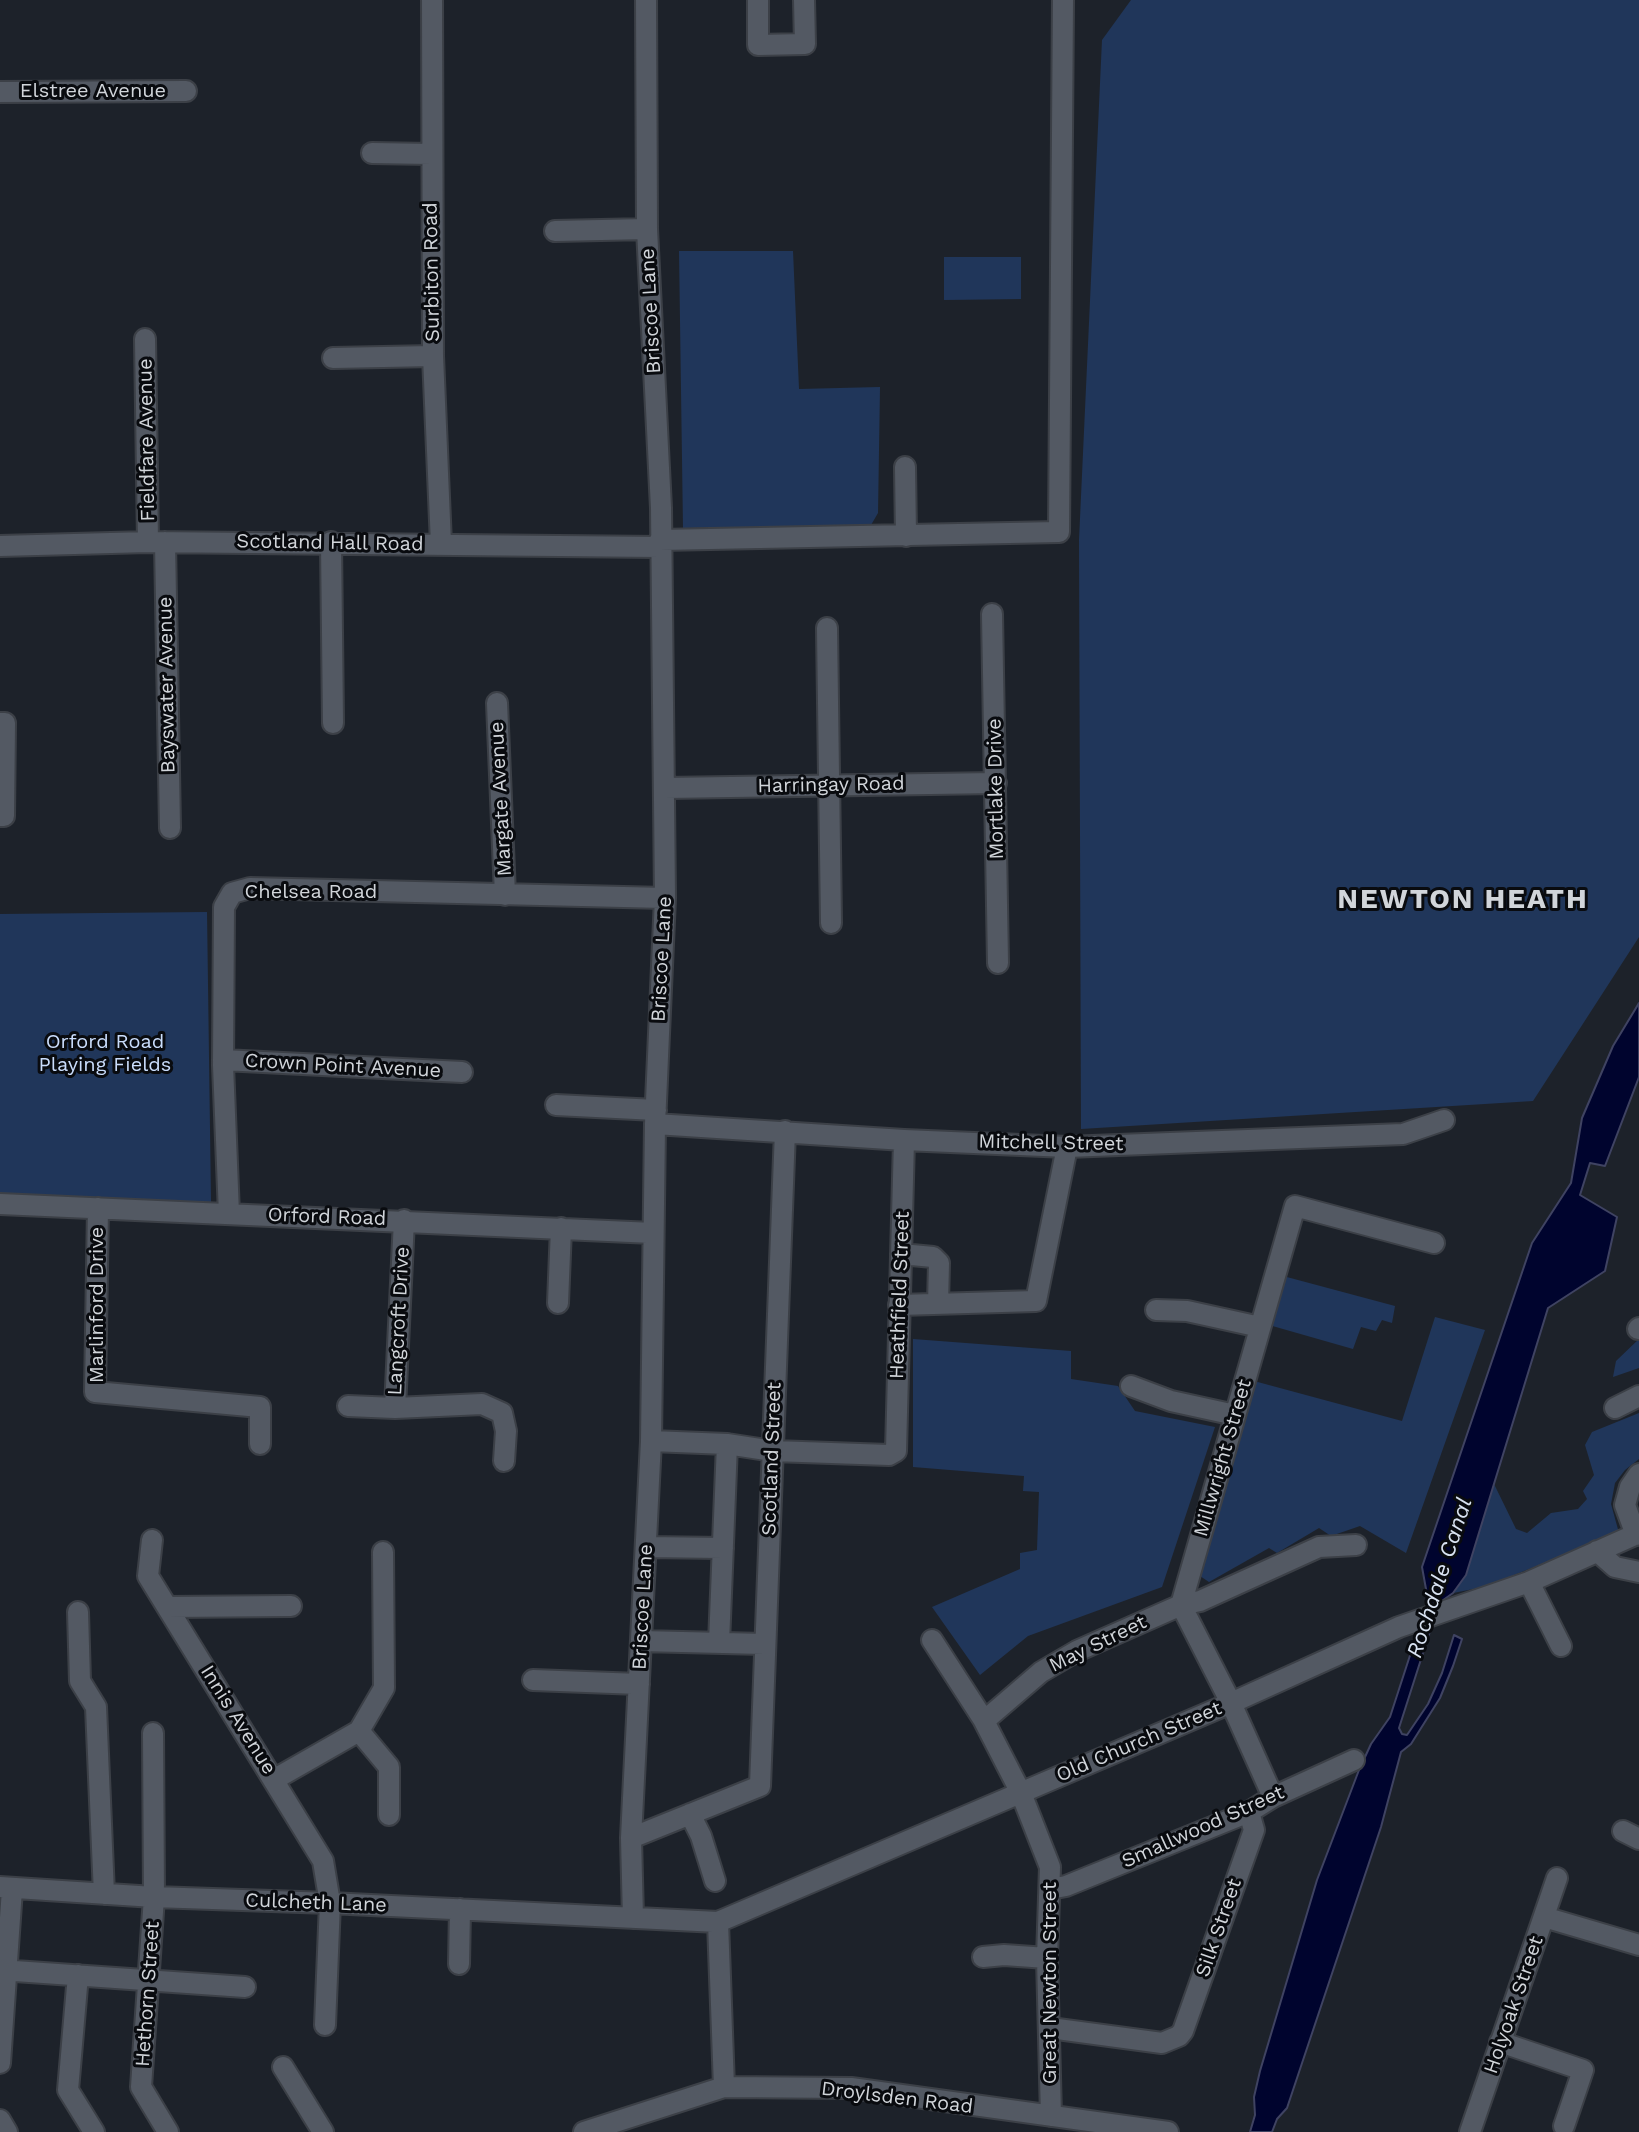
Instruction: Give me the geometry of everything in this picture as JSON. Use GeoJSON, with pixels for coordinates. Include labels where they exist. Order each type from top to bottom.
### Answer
{"type":"FeatureCollection","features":[{"type":"Feature","properties":{"kind":"street","name":"Surbiton Road"},"geometry":{"type":"LineString","coordinates":[[432,0],[433,356],[441,544]]}},
{"type":"Feature","properties":{"kind":"street","name":"Briscoe Lane"},"geometry":{"type":"LineString","coordinates":[[633,1918],[631,1838],[651,1441],[653,1233],[665,898],[660,544],[647,229],[646,0]]}},
{"type":"Feature","properties":{"kind":"street"},"geometry":{"type":"LineString","coordinates":[[758,0],[758,45],[805,44],[804,0]]}},
{"type":"Feature","properties":{"kind":"street","name":"Scotland Hall Road"},"geometry":{"type":"LineString","coordinates":[[0,546],[157,542],[660,544],[1059,532],[1063,0]]}},
{"type":"Feature","properties":{"kind":"street","name":"Elstree Avenue"},"geometry":{"type":"LineString","coordinates":[[0,92],[186,91]]}},
{"type":"Feature","properties":{"kind":"street"},"geometry":{"type":"LineString","coordinates":[[372,153],[431,154]]}},
{"type":"Feature","properties":{"kind":"street"},"geometry":{"type":"LineString","coordinates":[[555,231],[647,229]]}},
{"type":"Feature","properties":{"kind":"street","name":"Fieldfare Avenue"},"geometry":{"type":"LineString","coordinates":[[145,339],[157,542]]}},
{"type":"Feature","properties":{"kind":"street"},"geometry":{"type":"LineString","coordinates":[[333,358],[433,356]]}},
{"type":"Feature","properties":{"kind":"street"},"geometry":{"type":"LineString","coordinates":[[905,467],[906,536]]}},
{"type":"Feature","properties":{"kind":"street","name":"Bayswater Avenue"},"geometry":{"type":"LineString","coordinates":[[157,542],[170,828]]}},
{"type":"Feature","properties":{"kind":"street"},"geometry":{"type":"LineString","coordinates":[[331,542],[333,723]]}},
{"type":"Feature","properties":{"kind":"street","name":"Mortlake Drive"},"geometry":{"type":"LineString","coordinates":[[992,614],[998,963]]}},
{"type":"Feature","properties":{"kind":"street"},"geometry":{"type":"LineString","coordinates":[[827,628],[831,923]]}},
{"type":"Feature","properties":{"kind":"street","name":"Margate Avenue"},"geometry":{"type":"LineString","coordinates":[[497,703],[505,895]]}},
{"type":"Feature","properties":{"kind":"street"},"geometry":{"type":"LineString","coordinates":[[0,723],[5,723],[2,816]]}},
{"type":"Feature","properties":{"kind":"street","name":"Harringay Road"},"geometry":{"type":"LineString","coordinates":[[665,788],[996,783]]}},
{"type":"Feature","properties":{"kind":"street","name":"Chelsea Road"},"geometry":{"type":"LineString","coordinates":[[229,1214],[223,1060],[224,907],[232,893],[250,888],[665,898]]}},
{"type":"Feature","properties":{"kind":"street","name":"Crown Point Avenue"},"geometry":{"type":"LineString","coordinates":[[223,1060],[462,1072]]}},
{"type":"Feature","properties":{"kind":"street","name":"Mitchell Street"},"geometry":{"type":"LineString","coordinates":[[556,1105],[785,1131],[1067,1147],[1403,1134],[1444,1120]]}},
{"type":"Feature","properties":{"kind":"street","name":"Scotland Street"},"geometry":{"type":"LineString","coordinates":[[690,1814],[760,1786],[785,1131]]}},
{"type":"Feature","properties":{"kind":"street","name":"Heathfield Street"},"geometry":{"type":"LineString","coordinates":[[773,1451],[889,1455],[896,1451],[904,1140]]}},
{"type":"Feature","properties":{"kind":"street"},"geometry":{"type":"LineString","coordinates":[[899,1305],[1036,1301],[1067,1147]]}},
{"type":"Feature","properties":{"kind":"street","name":"Orford Road"},"geometry":{"type":"LineString","coordinates":[[0,1204],[653,1233]]}},
{"type":"Feature","properties":{"kind":"street","name":"Millwright Street"},"geometry":{"type":"LineString","coordinates":[[1181,1605],[1295,1206],[1434,1243]]}},
{"type":"Feature","properties":{"kind":"street","name":"Marlinford Drive"},"geometry":{"type":"LineString","coordinates":[[98,1208],[95,1392],[260,1407],[260,1444]]}},
{"type":"Feature","properties":{"kind":"street","name":"Langcroft Drive"},"geometry":{"type":"LineString","coordinates":[[404,1220],[395,1408],[482,1404],[502,1413],[506,1431],[504,1461]]}},
{"type":"Feature","properties":{"kind":"street"},"geometry":{"type":"LineString","coordinates":[[558,1303],[561,1228]]}},
{"type":"Feature","properties":{"kind":"street"},"geometry":{"type":"LineString","coordinates":[[901,1254],[933,1257],[939,1263],[938,1304]]}},
{"type":"Feature","properties":{"kind":"street"},"geometry":{"type":"LineString","coordinates":[[1156,1310],[1187,1311],[1260,1327]]}},
{"type":"Feature","properties":{"kind":"street"},"geometry":{"type":"LineString","coordinates":[[1131,1386],[1171,1401],[1235,1415]]}},
{"type":"Feature","properties":{"kind":"street"},"geometry":{"type":"LineString","coordinates":[[1615,1408],[1639,1396]]}},
{"type":"Feature","properties":{"kind":"street"},"geometry":{"type":"LineString","coordinates":[[348,1406],[395,1408]]}},
{"type":"Feature","properties":{"kind":"street"},"geometry":{"type":"LineString","coordinates":[[651,1441],[727,1444],[773,1451]]}},
{"type":"Feature","properties":{"kind":"street"},"geometry":{"type":"LineString","coordinates":[[719,1643],[727,1444]]}},
{"type":"Feature","properties":{"kind":"street"},"geometry":{"type":"LineString","coordinates":[[1638,1534],[1625,1505],[1630,1487],[1639,1474]]}},
{"type":"Feature","properties":{"kind":"street","name":"Old Church Street"},"geometry":{"type":"LineString","coordinates":[[633,1918],[718,1922],[1231,1703],[1399,1627],[1529,1582],[1638,1534]]}},
{"type":"Feature","properties":{"kind":"street","name":"Innis Avenue"},"geometry":{"type":"LineString","coordinates":[[152,1540],[148,1576],[323,1861],[330,1903],[325,2025]]}},
{"type":"Feature","properties":{"kind":"street","name":"May Street"},"geometry":{"type":"LineString","coordinates":[[984,1721],[1018,1690],[1060,1660],[1319,1547],[1356,1545]]}},
{"type":"Feature","properties":{"kind":"street"},"geometry":{"type":"LineString","coordinates":[[646,1547],[723,1548]]}},
{"type":"Feature","properties":{"kind":"street"},"geometry":{"type":"LineString","coordinates":[[1597,1551],[1615,1567],[1639,1572]]}},
{"type":"Feature","properties":{"kind":"street"},"geometry":{"type":"LineString","coordinates":[[275,1779],[359,1731],[384,1688],[383,1552]]}},
{"type":"Feature","properties":{"kind":"street"},"geometry":{"type":"LineString","coordinates":[[1529,1582],[1561,1646]]}},
{"type":"Feature","properties":{"kind":"street"},"geometry":{"type":"LineString","coordinates":[[1181,1605],[1231,1703],[1273,1797]]}},
{"type":"Feature","properties":{"kind":"street"},"geometry":{"type":"LineString","coordinates":[[167,1607],[291,1606]]}},
{"type":"Feature","properties":{"kind":"street"},"geometry":{"type":"LineString","coordinates":[[78,1612],[80,1681],[96,1707],[104,1894]]}},
{"type":"Feature","properties":{"kind":"street","name":"Great Newton Street"},"geometry":{"type":"LineString","coordinates":[[932,1640],[984,1721],[1021,1793],[1050,1867],[1047,1958],[1051,2116]]}},
{"type":"Feature","properties":{"kind":"street"},"geometry":{"type":"LineString","coordinates":[[641,1641],[764,1644]]}},
{"type":"Feature","properties":{"kind":"street"},"geometry":{"type":"LineString","coordinates":[[533,1680],[639,1684]]}},
{"type":"Feature","properties":{"kind":"street"},"geometry":{"type":"LineString","coordinates":[[359,1731],[389,1767],[389,1815]]}},
{"type":"Feature","properties":{"kind":"street","name":"Hethorn Street"},"geometry":{"type":"LineString","coordinates":[[153,1733],[154,1897],[141,2087],[168,2132]]}},
{"type":"Feature","properties":{"kind":"street","name":"Smallwood Street"},"geometry":{"type":"LineString","coordinates":[[1050,1889],[1066,1886],[1249,1812],[1273,1797],[1354,1760]]}},
{"type":"Feature","properties":{"kind":"street","name":"Silk Street"},"geometry":{"type":"LineString","coordinates":[[1050,2028],[1162,2043],[1173,2040],[1183,2031],[1254,1830],[1249,1812]]}},
{"type":"Feature","properties":{"kind":"street"},"geometry":{"type":"LineString","coordinates":[[631,1838],[690,1814],[701,1836],[715,1881]]}},
{"type":"Feature","properties":{"kind":"street","name":"Holyoak Street"},"geometry":{"type":"LineString","coordinates":[[1470,2132],[1557,1878]]}},
{"type":"Feature","properties":{"kind":"street"},"geometry":{"type":"LineString","coordinates":[[0,2063],[6,1888]]}},
{"type":"Feature","properties":{"kind":"street","name":"Culcheth Lane"},"geometry":{"type":"LineString","coordinates":[[6,1888],[633,1918]]}},
{"type":"Feature","properties":{"kind":"street"},"geometry":{"type":"LineString","coordinates":[[459,1964],[460,1909]]}},
{"type":"Feature","properties":{"kind":"street"},"geometry":{"type":"LineString","coordinates":[[1544,1917],[1639,1945]]}},
{"type":"Feature","properties":{"kind":"street"},"geometry":{"type":"LineString","coordinates":[[718,1922],[724,2087]]}},
{"type":"Feature","properties":{"kind":"street"},"geometry":{"type":"LineString","coordinates":[[983,1957],[1047,1958]]}},
{"type":"Feature","properties":{"kind":"street"},"geometry":{"type":"LineString","coordinates":[[3,1970],[245,1987]]}},
{"type":"Feature","properties":{"kind":"street"},"geometry":{"type":"LineString","coordinates":[[78,1975],[68,2090],[91,2131]]}},
{"type":"Feature","properties":{"kind":"street"},"geometry":{"type":"LineString","coordinates":[[1500,2042],[1583,2070],[1564,2126]]}},
{"type":"Feature","properties":{"kind":"street"},"geometry":{"type":"LineString","coordinates":[[283,2067],[323,2132]]}},
{"type":"Feature","properties":{"kind":"street","name":"Droylsden Road"},"geometry":{"type":"LineString","coordinates":[[584,2132],[724,2087],[851,2088],[1168,2132]]}},
{"type":"Feature","properties":{"kind":"street"},"geometry":{"type":"LineString","coordinates":[[0,2120],[7,2132]]}},
{"type":"Feature","properties":{"kind":"green space"},"geometry":{"type":"Polygon","coordinates":[[[1131,0],[1639,0],[1639,937],[1533,1101],[1081,1129],[1079,540],[1102,40],[1131,0]]]}},
{"type":"Feature","properties":{"kind":"green space"},"geometry":{"type":"Polygon","coordinates":[[[679,251],[793,251],[799,389],[880,387],[878,513],[871,525],[683,528],[679,251]]]}},
{"type":"Feature","properties":{"kind":"green space"},"geometry":{"type":"Polygon","coordinates":[[[944,257],[1021,257],[1021,299],[944,300],[944,257]]]}},
{"type":"Feature","properties":{"kind":"green space","name":"Orford Road Playing Fields"},"geometry":{"type":"Polygon","coordinates":[[[207,912],[211,1202],[0,1194],[0,914],[207,912]]]}},
{"type":"Feature","properties":{"kind":"green space"},"geometry":{"type":"Polygon","coordinates":[[[1283,1276],[1395,1306],[1392,1323],[1382,1320],[1376,1331],[1361,1327],[1353,1349],[1269,1325],[1283,1276]]]}},
{"type":"Feature","properties":{"kind":"green space"},"geometry":{"type":"Polygon","coordinates":[[[1435,1317],[1485,1330],[1406,1553],[1360,1526],[1331,1536],[1319,1528],[1277,1553],[1269,1548],[1209,1582],[1200,1576],[1254,1381],[1402,1421],[1435,1317]]]}},
{"type":"Feature","properties":{"kind":"green space"},"geometry":{"type":"Polygon","coordinates":[[[913,1339],[1071,1351],[1071,1379],[1118,1386],[1135,1411],[1215,1427],[1162,1587],[1028,1636],[980,1675],[932,1607],[1020,1569],[1020,1553],[1037,1550],[1039,1492],[1023,1491],[1024,1476],[913,1467],[913,1339]]]}},
{"type":"Feature","properties":{"kind":"green space"},"geometry":{"type":"Polygon","coordinates":[[[1639,1339],[1639,1368],[1613,1377],[1616,1361],[1639,1339]]]}},
{"type":"Feature","properties":{"kind":"green space"},"geometry":{"type":"Polygon","coordinates":[[[1639,1413],[1639,1459],[1615,1483],[1611,1504],[1619,1533],[1484,1587],[1453,1593],[1466,1575],[1494,1484],[1516,1529],[1527,1533],[1551,1513],[1578,1509],[1587,1499],[1583,1491],[1594,1475],[1585,1445],[1592,1432],[1639,1413]]]}},
{"type":"Feature","properties":{"kind":"water","name":"Rochdale Canal"},"geometry":{"type":"Polygon","coordinates":[[[1639,1003],[1639,1077],[1605,1166],[1590,1163],[1580,1195],[1617,1217],[1605,1271],[1548,1308],[1466,1575],[1453,1593],[1439,1603],[1399,1728],[1402,1734],[1407,1735],[1428,1704],[1454,1635],[1462,1639],[1453,1666],[1440,1698],[1411,1744],[1401,1752],[1381,1827],[1287,2108],[1277,2119],[1272,2132],[1250,2132],[1260,2071],[1317,1880],[1359,1770],[1371,1744],[1390,1717],[1428,1600],[1422,1567],[1532,1243],[1571,1183],[1582,1118],[1613,1046],[1639,1003]]]}},
{"type":"Feature","properties":{"kind":"district","name":"NEWTON HEATH"},"geometry":{"type":"Point","coordinates":[1463,900]}}]}
